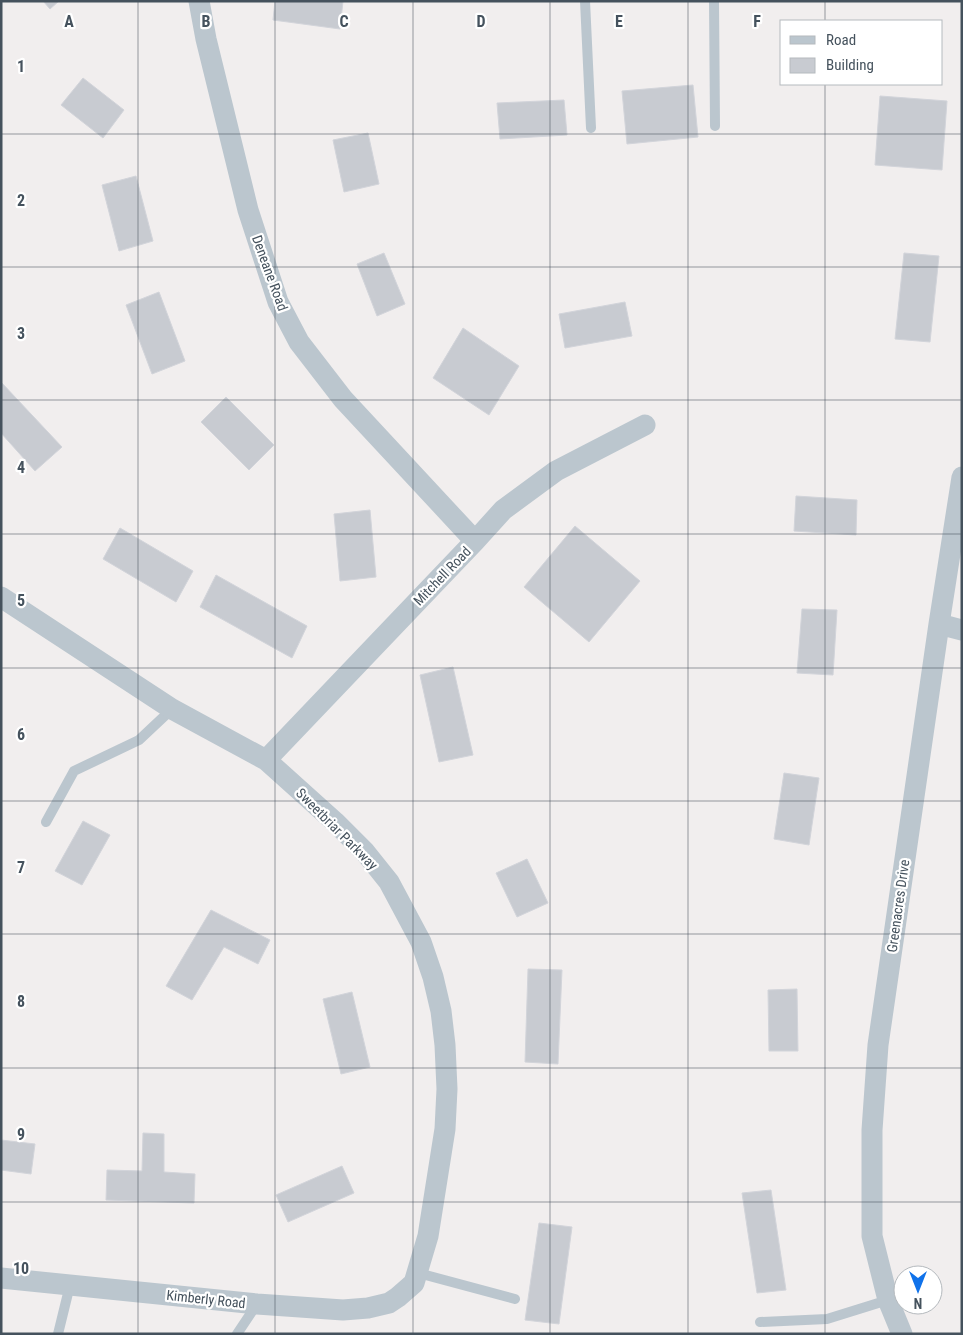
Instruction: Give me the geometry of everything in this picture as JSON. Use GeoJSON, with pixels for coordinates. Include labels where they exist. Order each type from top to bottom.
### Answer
{"type":"FeatureCollection","features":[{"type":"Feature","properties":{"kind":"street","name":"Deneane Road"},"geometry":{"type":"LineString","coordinates":[[199,1],[206,39],[248,210],[278,302],[299,342],[343,399],[475,541]]}},
{"type":"Feature","properties":{"kind":"street","name":"Mitchell Road"},"geometry":{"type":"LineString","coordinates":[[266,760],[503,510],[556,472],[645,425]]}},
{"type":"Feature","properties":{"kind":"street","name":"Greenacres Drive"},"geometry":{"type":"LineString","coordinates":[[902,1334],[888,1300],[872,1236],[872,1130],[878,1045],[962,477]]}},
{"type":"Feature","properties":{"kind":"street","name":"Sweetbriar Parkway"},"geometry":{"type":"LineString","coordinates":[[1,597],[172,709],[266,760],[335,822],[365,852],[389,882],[421,942],[433,977],[441,1011],[445,1046],[446,1129],[428,1236],[412,1282]]}},
{"type":"Feature","properties":{"kind":"street"},"geometry":{"type":"LineString","coordinates":[[939,624],[962,630]]}},
{"type":"Feature","properties":{"kind":"street","name":"Kimberly Road"},"geometry":{"type":"LineString","coordinates":[[1,1278],[256,1304],[343,1310],[368,1308],[384,1304],[398,1298],[412,1282]]}},
{"type":"Feature","properties":{"kind":"lane"},"geometry":{"type":"LineString","coordinates":[[584,1],[591,128]]}},
{"type":"Feature","properties":{"kind":"lane"},"geometry":{"type":"LineString","coordinates":[[714,1],[715,126]]}},
{"type":"Feature","properties":{"kind":"lane"},"geometry":{"type":"LineString","coordinates":[[46,822],[74,771],[139,740],[172,709]]}},
{"type":"Feature","properties":{"kind":"lane"},"geometry":{"type":"LineString","coordinates":[[412,1282],[515,1299]]}},
{"type":"Feature","properties":{"kind":"lane"},"geometry":{"type":"LineString","coordinates":[[58,1334],[70,1285]]}},
{"type":"Feature","properties":{"kind":"lane"},"geometry":{"type":"LineString","coordinates":[[760,1322],[827,1319],[888,1300]]}},
{"type":"Feature","properties":{"kind":"lane"},"geometry":{"type":"LineString","coordinates":[[237,1334],[256,1304]]}},
{"type":"Feature","properties":{"kind":"building"},"geometry":{"type":"Polygon","coordinates":[[[43,1],[59,1],[50,9],[43,1]]]}},
{"type":"Feature","properties":{"kind":"building"},"geometry":{"type":"Polygon","coordinates":[[[275,1],[343,1],[340,29],[273,20],[275,1]]]}},
{"type":"Feature","properties":{"kind":"building"},"geometry":{"type":"Polygon","coordinates":[[[83,78],[124,110],[103,138],[61,105],[83,78]]]}},
{"type":"Feature","properties":{"kind":"building"},"geometry":{"type":"Polygon","coordinates":[[[693,85],[698,137],[627,144],[622,91],[693,85]]]}},
{"type":"Feature","properties":{"kind":"building"},"geometry":{"type":"Polygon","coordinates":[[[880,96],[947,101],[942,170],[875,165],[880,96]]]}},
{"type":"Feature","properties":{"kind":"building"},"geometry":{"type":"Polygon","coordinates":[[[564,100],[567,135],[500,139],[497,103],[564,100]]]}},
{"type":"Feature","properties":{"kind":"building"},"geometry":{"type":"Polygon","coordinates":[[[368,133],[379,184],[344,192],[333,140],[368,133]]]}},
{"type":"Feature","properties":{"kind":"building"},"geometry":{"type":"Polygon","coordinates":[[[136,176],[153,241],[119,251],[102,185],[136,176]]]}},
{"type":"Feature","properties":{"kind":"building"},"geometry":{"type":"Polygon","coordinates":[[[384,253],[405,304],[377,316],[357,264],[384,253]]]}},
{"type":"Feature","properties":{"kind":"building"},"geometry":{"type":"Polygon","coordinates":[[[904,253],[939,256],[930,342],[895,339],[904,253]]]}},
{"type":"Feature","properties":{"kind":"building"},"geometry":{"type":"Polygon","coordinates":[[[159,292],[185,361],[152,374],[126,305],[159,292]]]}},
{"type":"Feature","properties":{"kind":"building"},"geometry":{"type":"Polygon","coordinates":[[[625,302],[632,336],[565,348],[559,314],[625,302]]]}},
{"type":"Feature","properties":{"kind":"building"},"geometry":{"type":"Polygon","coordinates":[[[463,328],[519,366],[489,415],[433,378],[463,328]]]}},
{"type":"Feature","properties":{"kind":"building"},"geometry":{"type":"Polygon","coordinates":[[[1,382],[62,447],[35,471],[1,433],[1,382]]]}},
{"type":"Feature","properties":{"kind":"building"},"geometry":{"type":"Polygon","coordinates":[[[226,397],[274,445],[249,470],[201,422],[226,397]]]}},
{"type":"Feature","properties":{"kind":"building"},"geometry":{"type":"Polygon","coordinates":[[[796,496],[857,500],[856,535],[794,531],[796,496]]]}},
{"type":"Feature","properties":{"kind":"building"},"geometry":{"type":"Polygon","coordinates":[[[370,510],[376,577],[340,581],[334,514],[370,510]]]}},
{"type":"Feature","properties":{"kind":"building"},"geometry":{"type":"Polygon","coordinates":[[[575,526],[640,581],[589,642],[524,587],[575,526]]]}},
{"type":"Feature","properties":{"kind":"building"},"geometry":{"type":"Polygon","coordinates":[[[120,528],[193,571],[176,602],[103,559],[120,528]]]}},
{"type":"Feature","properties":{"kind":"building"},"geometry":{"type":"Polygon","coordinates":[[[216,575],[307,626],[292,658],[200,607],[216,575]]]}},
{"type":"Feature","properties":{"kind":"building"},"geometry":{"type":"Polygon","coordinates":[[[802,609],[837,610],[833,675],[797,673],[802,609]]]}},
{"type":"Feature","properties":{"kind":"building"},"geometry":{"type":"Polygon","coordinates":[[[453,667],[473,755],[439,762],[420,675],[453,667]]]}},
{"type":"Feature","properties":{"kind":"building"},"geometry":{"type":"Polygon","coordinates":[[[784,773],[819,778],[809,845],[774,839],[784,773]]]}},
{"type":"Feature","properties":{"kind":"building"},"geometry":{"type":"Polygon","coordinates":[[[83,821],[110,835],[82,885],[55,871],[83,821]]]}},
{"type":"Feature","properties":{"kind":"building"},"geometry":{"type":"Polygon","coordinates":[[[527,859],[548,903],[517,917],[496,873],[527,859]]]}},
{"type":"Feature","properties":{"kind":"building"},"geometry":{"type":"Polygon","coordinates":[[[211,910],[270,940],[258,964],[224,947],[192,1000],[166,986],[211,910]]]}},
{"type":"Feature","properties":{"kind":"building"},"geometry":{"type":"Polygon","coordinates":[[[528,969],[562,970],[558,1064],[525,1062],[528,969]]]}},
{"type":"Feature","properties":{"kind":"building"},"geometry":{"type":"Polygon","coordinates":[[[797,989],[798,1051],[769,1051],[768,990],[797,989]]]}},
{"type":"Feature","properties":{"kind":"building"},"geometry":{"type":"Polygon","coordinates":[[[352,992],[370,1067],[341,1074],[323,999],[352,992]]]}},
{"type":"Feature","properties":{"kind":"building"},"geometry":{"type":"Polygon","coordinates":[[[143,1133],[164,1134],[164,1172],[195,1174],[194,1203],[106,1200],[107,1170],[142,1171],[143,1133]]]}},
{"type":"Feature","properties":{"kind":"building"},"geometry":{"type":"Polygon","coordinates":[[[1,1140],[35,1144],[31,1174],[1,1170],[1,1140]]]}},
{"type":"Feature","properties":{"kind":"building"},"geometry":{"type":"Polygon","coordinates":[[[342,1166],[354,1193],[288,1222],[276,1195],[342,1166]]]}},
{"type":"Feature","properties":{"kind":"building"},"geometry":{"type":"Polygon","coordinates":[[[771,1190],[786,1290],[757,1293],[742,1193],[771,1190]]]}},
{"type":"Feature","properties":{"kind":"building"},"geometry":{"type":"Polygon","coordinates":[[[539,1223],[572,1227],[559,1324],[525,1320],[539,1223]]]}}]}
